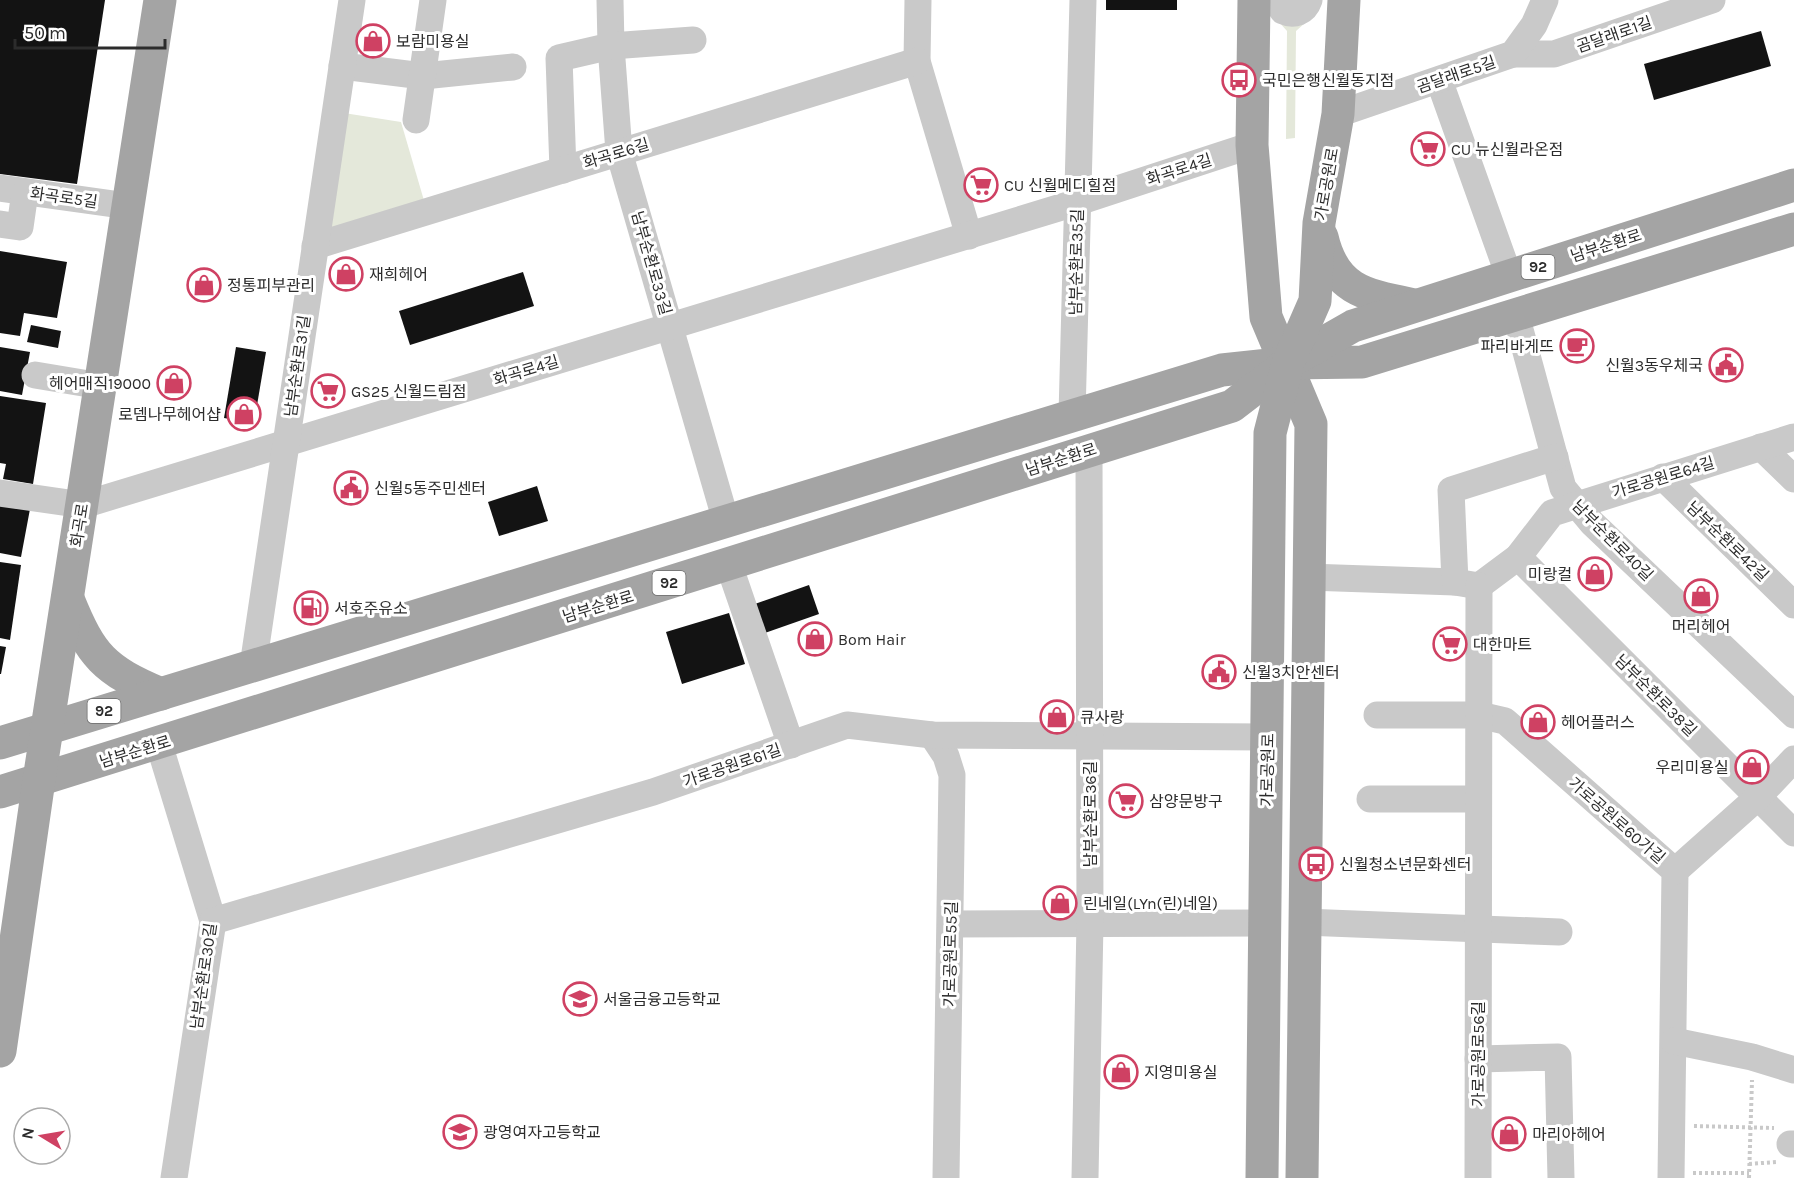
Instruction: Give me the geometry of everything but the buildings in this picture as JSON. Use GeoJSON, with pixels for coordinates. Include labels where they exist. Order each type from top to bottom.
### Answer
{"type":"FeatureCollection","features":[{"type":"Feature","properties":{"kind":"main road","name":"화곡로"},"geometry":{"type":"LineString","coordinates":[[0,1051],[39,780],[160,0]]}},
{"type":"Feature","properties":{"kind":"main road"},"geometry":{"type":"LineString","coordinates":[[1254,0],[1252,145],[1266,317],[1288,363],[1311,424],[1302,1178]]}},
{"type":"Feature","properties":{"kind":"main road","name":"가로공원로"},"geometry":{"type":"LineString","coordinates":[[1262,1178],[1270,433],[1288,363],[1315,301],[1319,223],[1338,114],[1344,0]]}},
{"type":"Feature","properties":{"kind":"main road","name":"남부순환로"},"geometry":{"type":"LineString","coordinates":[[0,792],[1232,406],[1288,363],[1353,326],[1794,185]]}},
{"type":"Feature","properties":{"kind":"main road"},"geometry":{"type":"LineString","coordinates":[[1319,223],[1327,257],[1340,277],[1354,289],[1376,297],[1415,306]]}},
{"type":"Feature","properties":{"kind":"main road","name":"남부순환로"},"geometry":{"type":"LineString","coordinates":[[0,743],[1222,370],[1288,363],[1362,362],[1794,229]]}},
{"type":"Feature","properties":{"kind":"main road"},"geometry":{"type":"LineString","coordinates":[[68,599],[82,632],[94,652],[127,680],[161,694]]}},
{"type":"Feature","properties":{"kind":"main road"},"geometry":{"type":"LineString","coordinates":[[164,742],[148,728],[150,717],[202,695],[206,680]]}},
{"type":"Feature","properties":{"kind":"street","name":"남부순환로31길"},"geometry":{"type":"LineString","coordinates":[[252,666],[352,0]]}},
{"type":"Feature","properties":{"kind":"street"},"geometry":{"type":"LineString","coordinates":[[416,120],[433,0]]}},
{"type":"Feature","properties":{"kind":"street","name":"남부순환로33길"},"geometry":{"type":"LineString","coordinates":[[610,0],[619,152],[726,521]]}},
{"type":"Feature","properties":{"kind":"street"},"geometry":{"type":"LineString","coordinates":[[918,0],[917,61],[969,236]]}},
{"type":"Feature","properties":{"kind":"street","name":"남부순환로35길"},"geometry":{"type":"LineString","coordinates":[[1072,415],[1083,0]]}},
{"type":"Feature","properties":{"kind":"street"},"geometry":{"type":"LineString","coordinates":[[1275,0],[1283,11],[1294,14],[1304,9],[1309,0]]}},
{"type":"Feature","properties":{"kind":"street","name":"곰달래로5길"},"geometry":{"type":"LineString","coordinates":[[1338,114],[1513,54],[1534,25],[1545,0]]}},
{"type":"Feature","properties":{"kind":"street","name":"곰달래로1길"},"geometry":{"type":"LineString","coordinates":[[1513,54],[1554,54],[1712,0]]}},
{"type":"Feature","properties":{"kind":"street"},"geometry":{"type":"LineString","coordinates":[[563,170],[559,58],[611,46],[693,40]]}},
{"type":"Feature","properties":{"kind":"street","name":"화곡로6길"},"geometry":{"type":"LineString","coordinates":[[315,246],[917,61]]}},
{"type":"Feature","properties":{"kind":"street"},"geometry":{"type":"LineString","coordinates":[[342,66],[423,76],[513,67]]}},
{"type":"Feature","properties":{"kind":"street"},"geometry":{"type":"LineString","coordinates":[[1439,80],[1509,276]]}},
{"type":"Feature","properties":{"kind":"street","name":"화곡로4길"},"geometry":{"type":"LineString","coordinates":[[82,504],[969,236],[1252,145]]}},
{"type":"Feature","properties":{"kind":"street","name":"화곡로5길"},"geometry":{"type":"LineString","coordinates":[[13,190],[128,206]]}},
{"type":"Feature","properties":{"kind":"street"},"geometry":{"type":"LineString","coordinates":[[0,224],[20,227],[13,190]]}},
{"type":"Feature","properties":{"kind":"street","name":"남부순환로40길"},"geometry":{"type":"LineString","coordinates":[[1516,315],[1563,488],[1592,523],[1794,715]]}},
{"type":"Feature","properties":{"kind":"street"},"geometry":{"type":"LineString","coordinates":[[34,375],[101,386]]}},
{"type":"Feature","properties":{"kind":"street","name":"가로공원로64길"},"geometry":{"type":"LineString","coordinates":[[1467,584],[1518,557],[1552,513],[1794,437]]}},
{"type":"Feature","properties":{"kind":"street"},"geometry":{"type":"LineString","coordinates":[[1761,447],[1794,479]]}},
{"type":"Feature","properties":{"kind":"street","name":"남부순환로36길"},"geometry":{"type":"LineString","coordinates":[[1085,1178],[1090,923],[1089,450]]}},
{"type":"Feature","properties":{"kind":"street"},"geometry":{"type":"LineString","coordinates":[[1308,577],[1467,584],[1451,490],[1555,457]]}},
{"type":"Feature","properties":{"kind":"street","name":"남부순환로42길"},"geometry":{"type":"LineString","coordinates":[[1663,477],[1794,605]]}},
{"type":"Feature","properties":{"kind":"street"},"geometry":{"type":"LineString","coordinates":[[0,493],[82,504]]}},
{"type":"Feature","properties":{"kind":"street","name":"남부순환로38길"},"geometry":{"type":"LineString","coordinates":[[1518,557],[1794,833]]}},
{"type":"Feature","properties":{"kind":"street"},"geometry":{"type":"LineString","coordinates":[[729,564],[791,745]]}},
{"type":"Feature","properties":{"kind":"street","name":"가로공원로56길"},"geometry":{"type":"LineString","coordinates":[[1467,584],[1479,716],[1478,1178]]}},
{"type":"Feature","properties":{"kind":"street"},"geometry":{"type":"LineString","coordinates":[[1377,715],[1479,716]]}},
{"type":"Feature","properties":{"kind":"street","name":"가로공원로60가길"},"geometry":{"type":"LineString","coordinates":[[1479,716],[1505,721],[1675,871],[1671,1175]]}},
{"type":"Feature","properties":{"kind":"street","name":"가로공원로61길"},"geometry":{"type":"LineString","coordinates":[[213,921],[653,792],[846,725],[932,735],[1267,737]]}},
{"type":"Feature","properties":{"kind":"street","name":"가로공원로55길"},"geometry":{"type":"LineString","coordinates":[[932,735],[946,756],[952,775],[946,1178]]}},
{"type":"Feature","properties":{"kind":"street","name":"남부순환로30길"},"geometry":{"type":"LineString","coordinates":[[164,742],[213,921],[174,1178]]}},
{"type":"Feature","properties":{"kind":"street"},"geometry":{"type":"LineString","coordinates":[[1675,871],[1757,798],[1794,759]]}},
{"type":"Feature","properties":{"kind":"street"},"geometry":{"type":"LineString","coordinates":[[1370,799],[1479,799]]}},
{"type":"Feature","properties":{"kind":"street"},"geometry":{"type":"LineString","coordinates":[[1304,922],[1559,932]]}},
{"type":"Feature","properties":{"kind":"street"},"geometry":{"type":"LineString","coordinates":[[951,924],[1265,923]]}},
{"type":"Feature","properties":{"kind":"street"},"geometry":{"type":"LineString","coordinates":[[1674,1041],[1752,1057],[1794,1070]]}},
{"type":"Feature","properties":{"kind":"street"},"geometry":{"type":"LineString","coordinates":[[1478,1059],[1558,1057],[1561,1178]]}},
{"type":"Feature","properties":{"kind":"path"},"geometry":{"type":"LineString","coordinates":[[1671,1175],[1749,1175],[1752,1128],[1752,1057]]}},
{"type":"Feature","properties":{"kind":"path"},"geometry":{"type":"LineString","coordinates":[[1672,1126],[1787,1129],[1792,1144]]}},
{"type":"Feature","properties":{"kind":"shaded area"},"geometry":{"type":"Polygon","coordinates":[[[1279,22],[1306,22],[1296,31],[1295,138],[1286,139],[1287,31],[1279,22]]]}},
{"type":"Feature","properties":{"kind":"shaded area"},"geometry":{"type":"Polygon","coordinates":[[[344,113],[401,122],[425,204],[325,234],[344,113]]]}},
{"type":"Feature","properties":{"kind":"place","name":"보람미용실"},"geometry":{"type":"Point","coordinates":[373,41]}},
{"type":"Feature","properties":{"kind":"place","name":"국민은행신월동지점"},"geometry":{"type":"Point","coordinates":[1239,80]}},
{"type":"Feature","properties":{"kind":"place","name":"CU 뉴신월라온점"},"geometry":{"type":"Point","coordinates":[1428,149]}},
{"type":"Feature","properties":{"kind":"place","name":"CU 신월메디힐점"},"geometry":{"type":"Point","coordinates":[981,185]}},
{"type":"Feature","properties":{"kind":"place","name":"재희헤어"},"geometry":{"type":"Point","coordinates":[346,274]}},
{"type":"Feature","properties":{"kind":"place","name":"정통피부관리"},"geometry":{"type":"Point","coordinates":[204,285]}},
{"type":"Feature","properties":{"kind":"place","name":"파리바게뜨"},"geometry":{"type":"Point","coordinates":[1577,346]}},
{"type":"Feature","properties":{"kind":"place","name":"신월3동우체국"},"geometry":{"type":"Point","coordinates":[1726,365]}},
{"type":"Feature","properties":{"kind":"place","name":"헤어매직19000"},"geometry":{"type":"Point","coordinates":[174,383]}},
{"type":"Feature","properties":{"kind":"place","name":"GS25 신월드림점"},"geometry":{"type":"Point","coordinates":[328,391]}},
{"type":"Feature","properties":{"kind":"place","name":"로뎀나무헤어샵"},"geometry":{"type":"Point","coordinates":[244,414]}},
{"type":"Feature","properties":{"kind":"place","name":"신월5동주민센터"},"geometry":{"type":"Point","coordinates":[351,488]}},
{"type":"Feature","properties":{"kind":"place","name":"미랑컬"},"geometry":{"type":"Point","coordinates":[1595,574]}},
{"type":"Feature","properties":{"kind":"place","name":"머리헤어"},"geometry":{"type":"Point","coordinates":[1701,596]}},
{"type":"Feature","properties":{"kind":"place","name":"서호주유소"},"geometry":{"type":"Point","coordinates":[311,608]}},
{"type":"Feature","properties":{"kind":"place","name":"Bom Hair"},"geometry":{"type":"Point","coordinates":[815,639]}},
{"type":"Feature","properties":{"kind":"place","name":"대한마트"},"geometry":{"type":"Point","coordinates":[1450,644]}},
{"type":"Feature","properties":{"kind":"place","name":"신월3치안센터"},"geometry":{"type":"Point","coordinates":[1219,672]}},
{"type":"Feature","properties":{"kind":"place","name":"큐사랑"},"geometry":{"type":"Point","coordinates":[1057,717]}},
{"type":"Feature","properties":{"kind":"place","name":"헤어플러스"},"geometry":{"type":"Point","coordinates":[1538,722]}},
{"type":"Feature","properties":{"kind":"place","name":"우리미용실"},"geometry":{"type":"Point","coordinates":[1752,767]}},
{"type":"Feature","properties":{"kind":"place","name":"삼양문방구"},"geometry":{"type":"Point","coordinates":[1126,801]}},
{"type":"Feature","properties":{"kind":"place","name":"신월청소년문화센터"},"geometry":{"type":"Point","coordinates":[1316,864]}},
{"type":"Feature","properties":{"kind":"place","name":"린네일(LYn(린)네일)"},"geometry":{"type":"Point","coordinates":[1060,903]}},
{"type":"Feature","properties":{"kind":"place","name":"서울금융고등학교"},"geometry":{"type":"Point","coordinates":[580,999]}},
{"type":"Feature","properties":{"kind":"place","name":"지영미용실"},"geometry":{"type":"Point","coordinates":[1121,1072]}},
{"type":"Feature","properties":{"kind":"place","name":"광영여자고등학교"},"geometry":{"type":"Point","coordinates":[460,1132]}},
{"type":"Feature","properties":{"kind":"place","name":"마리아헤어"},"geometry":{"type":"Point","coordinates":[1509,1134]}}]}
